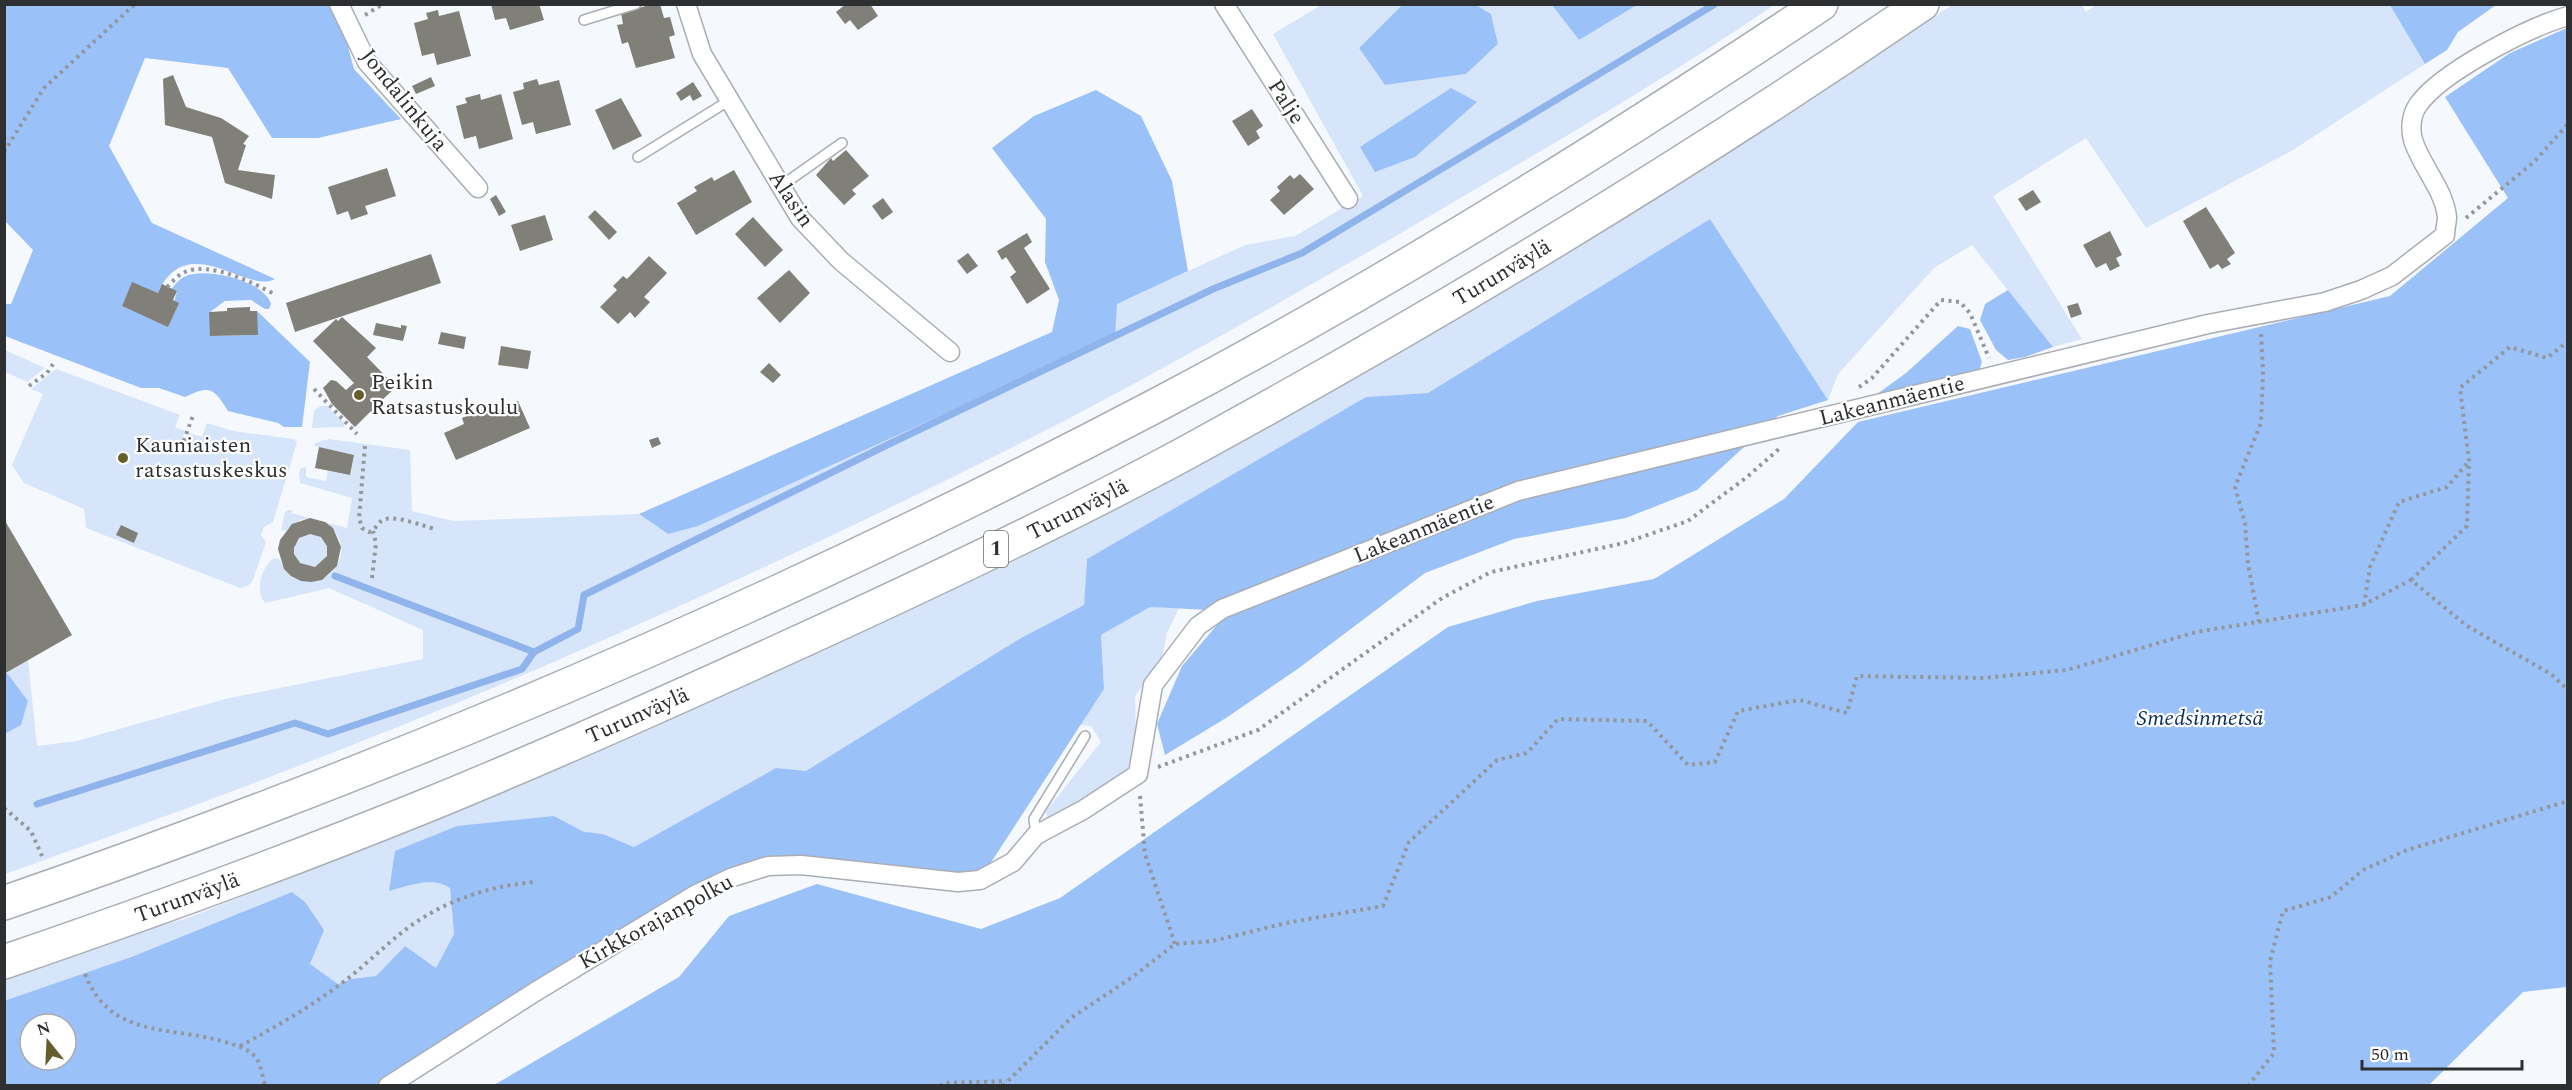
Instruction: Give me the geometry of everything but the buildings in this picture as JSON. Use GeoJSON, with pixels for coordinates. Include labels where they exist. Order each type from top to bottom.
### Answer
{"type":"FeatureCollection","features":[{"type":"Feature","properties":{"kind":"highway"},"geometry":{"type":"LineString","coordinates":[[4,903],[240,817],[568,686],[741,610],[889,541],[1156,405],[1291,331],[1595,150],[1821,4]]}},
{"type":"Feature","properties":{"kind":"highway","name":"Turunväylä"},"geometry":{"type":"LineString","coordinates":[[4,962],[266,869],[430,804],[602,731],[764,658],[918,587],[1055,520],[1181,455],[1467,293],[1781,100],[1922,4]]}},
{"type":"Feature","properties":{"kind":"street","name":"Jondalinkuja"},"geometry":{"type":"LineString","coordinates":[[339,4],[367,62],[478,188]]}},
{"type":"Feature","properties":{"kind":"street","name":"Alasin"},"geometry":{"type":"LineString","coordinates":[[686,4],[702,54],[800,218],[841,261],[950,352]]}},
{"type":"Feature","properties":{"kind":"street","name":"Palje"},"geometry":{"type":"LineString","coordinates":[[1224,4],[1348,199]]}},
{"type":"Feature","properties":{"kind":"street"},"geometry":{"type":"LineString","coordinates":[[2445,235],[2447,217],[2439,192],[2414,141],[2411,120],[2418,104],[2447,77],[2496,48],[2552,20],[2568,16]]}},
{"type":"Feature","properties":{"kind":"street","name":"Lakeanmäentie"},"geometry":{"type":"LineString","coordinates":[[1138,774],[1153,685],[1198,626],[1222,609],[1518,491],[2208,324],[2325,302],[2361,290],[2392,276],[2445,235]]}},
{"type":"Feature","properties":{"kind":"street","name":"Kirkkorajanpolku"},"geometry":{"type":"LineString","coordinates":[[388,1086],[545,986],[695,895],[733,876],[768,866],[801,865],[958,882],[980,880],[1013,862],[1036,835],[1083,810],[1138,774]]}},
{"type":"Feature","properties":{"kind":"lane"},"geometry":{"type":"LineString","coordinates":[[584,20],[636,4]]}},
{"type":"Feature","properties":{"kind":"lane"},"geometry":{"type":"LineString","coordinates":[[638,157],[730,100]]}},
{"type":"Feature","properties":{"kind":"lane"},"geometry":{"type":"LineString","coordinates":[[781,186],[842,143]]}},
{"type":"Feature","properties":{"kind":"lane"},"geometry":{"type":"LineString","coordinates":[[1036,835],[1034,819],[1085,736]]}},
{"type":"Feature","properties":{"kind":"path"},"geometry":{"type":"LineString","coordinates":[[4,152],[44,88],[135,4]]}},
{"type":"Feature","properties":{"kind":"path"},"geometry":{"type":"LineString","coordinates":[[2445,235],[2534,162],[2568,124]]}},
{"type":"Feature","properties":{"kind":"path"},"geometry":{"type":"LineString","coordinates":[[167,287],[176,277],[195,269],[239,277],[276,295]]}},
{"type":"Feature","properties":{"kind":"path"},"geometry":{"type":"LineString","coordinates":[[1854,390],[1872,378],[1941,300],[1960,302],[1970,313],[1995,375]]}},
{"type":"Feature","properties":{"kind":"path"},"geometry":{"type":"LineString","coordinates":[[2259,622],[2248,564],[2245,523],[2235,487],[2261,423],[2263,372],[2260,315]]}},
{"type":"Feature","properties":{"kind":"path"},"geometry":{"type":"LineString","coordinates":[[1003,1086],[1071,1018],[1134,976],[1175,944],[1213,941],[1286,923],[1383,906],[1409,842],[1497,760],[1527,753],[1558,719],[1647,721],[1688,765],[1715,762],[1738,711],[1800,700],[1848,713],[1857,676],[1982,678],[2067,670],[2196,632],[2363,605],[2411,580],[2467,526],[2469,461],[2460,388],[2510,347],[2547,357],[2568,341]]}},
{"type":"Feature","properties":{"kind":"path"},"geometry":{"type":"LineString","coordinates":[[29,386],[47,373],[53,364]]}},
{"type":"Feature","properties":{"kind":"path"},"geometry":{"type":"LineString","coordinates":[[314,389],[357,434]]}},
{"type":"Feature","properties":{"kind":"path"},"geometry":{"type":"LineString","coordinates":[[181,448],[194,413]]}},
{"type":"Feature","properties":{"kind":"path"},"geometry":{"type":"LineString","coordinates":[[1175,944],[1145,854],[1138,774],[1258,729],[1442,598],[1491,572],[1624,543],[1688,521],[1747,477],[1809,422]]}},
{"type":"Feature","properties":{"kind":"path"},"geometry":{"type":"LineString","coordinates":[[365,446],[359,518],[362,528],[369,532],[373,531]]}},
{"type":"Feature","properties":{"kind":"path"},"geometry":{"type":"LineString","coordinates":[[2363,605],[2370,567],[2399,502],[2447,488],[2469,461]]}},
{"type":"Feature","properties":{"kind":"path"},"geometry":{"type":"LineString","coordinates":[[373,531],[382,520],[390,517],[435,529]]}},
{"type":"Feature","properties":{"kind":"path"},"geometry":{"type":"LineString","coordinates":[[372,579],[376,543],[373,531]]}},
{"type":"Feature","properties":{"kind":"path"},"geometry":{"type":"LineString","coordinates":[[2411,580],[2467,626],[2551,674],[2568,690]]}},
{"type":"Feature","properties":{"kind":"path"},"geometry":{"type":"LineString","coordinates":[[2248,1086],[2274,1053],[2270,960],[2283,912],[2331,897],[2363,870],[2407,850],[2568,801]]}},
{"type":"Feature","properties":{"kind":"path"},"geometry":{"type":"LineString","coordinates":[[4,808],[31,831],[42,856]]}},
{"type":"Feature","properties":{"kind":"path"},"geometry":{"type":"LineString","coordinates":[[240,1046],[275,1028],[342,983],[410,926],[448,903],[509,884],[537,882]]}},
{"type":"Feature","properties":{"kind":"path"},"geometry":{"type":"LineString","coordinates":[[85,974],[91,990],[121,1019],[143,1028],[209,1037],[240,1046],[257,1059],[265,1086]]}},
{"type":"Feature","properties":{"kind":"path"},"geometry":{"type":"LineString","coordinates":[[940,1086],[944,1083],[1008,1081]]}},
{"type":"Feature","properties":{"kind":"shaded area"},"geometry":{"type":"Polygon","coordinates":[[[2097,4],[2390,5],[2425,64],[2293,150],[2146,228],[2086,138],[1993,196],[2082,339],[2053,347],[1972,245],[1934,268],[1838,374],[1828,400],[1710,219],[1428,393],[1366,397],[1087,559],[1084,605],[1021,638],[806,772],[776,768],[634,847],[603,834],[584,833],[554,816],[390,891],[428,882],[443,884],[450,888],[454,934],[436,968],[405,946],[376,976],[351,979],[338,984],[310,964],[134,956],[5,1001],[4,978],[150,928],[185,919],[231,901],[679,715],[900,613],[1287,414],[1498,295],[1753,136],[1952,5],[2082,5],[2086,12],[2097,4]]]}},
{"type":"Feature","properties":{"kind":"shaded area"},"geometry":{"type":"Polygon","coordinates":[[[1321,5],[1402,5],[1359,48],[1385,85],[1466,74],[1498,44],[1491,14],[1476,5],[1552,5],[1579,40],[1637,5],[1774,5],[1636,94],[1360,257],[1114,395],[957,475],[724,586],[457,703],[232,791],[5,874],[5,734],[21,725],[28,701],[7,673],[28,660],[37,746],[77,741],[225,699],[423,659],[423,630],[329,588],[265,603],[262,598],[260,580],[265,568],[274,558],[279,559],[290,574],[304,581],[317,580],[329,574],[338,563],[341,550],[338,536],[325,522],[347,528],[352,498],[300,483],[299,472],[301,468],[306,467],[306,477],[326,481],[328,471],[350,475],[354,455],[314,446],[315,443],[329,439],[410,450],[412,511],[454,521],[639,514],[668,534],[1117,304],[1245,245],[1295,236],[1363,196],[1273,34],[1321,5]]]}},
{"type":"Feature","properties":{"kind":"shaded area"},"geometry":{"type":"Polygon","coordinates":[[[5,350],[45,368],[27,382],[5,372],[5,350]]]}},
{"type":"Feature","properties":{"kind":"shaded area"},"geometry":{"type":"Polygon","coordinates":[[[56,369],[180,415],[175,427],[185,431],[179,447],[183,448],[189,433],[202,437],[207,423],[233,431],[294,439],[297,442],[273,522],[264,527],[261,535],[266,542],[253,580],[249,585],[240,588],[86,528],[84,509],[24,483],[12,465],[43,394],[31,389],[56,369]]]}},
{"type":"Feature","properties":{"kind":"shaded area"},"geometry":{"type":"Polygon","coordinates":[[[327,406],[344,423],[344,427],[312,428],[314,410],[327,406]]]}},
{"type":"Feature","properties":{"kind":"shaded area"},"geometry":{"type":"Polygon","coordinates":[[[288,510],[310,518],[300,520],[285,531],[281,530],[285,512],[288,510]]]}},
{"type":"Feature","properties":{"kind":"shaded area"},"geometry":{"type":"Polygon","coordinates":[[[311,533],[323,538],[328,550],[323,562],[311,567],[299,562],[294,550],[299,538],[311,533]]]}},
{"type":"Feature","properties":{"kind":"shaded area"},"geometry":{"type":"Polygon","coordinates":[[[1150,607],[1179,608],[1167,633],[1162,658],[1135,696],[1136,745],[1125,776],[1047,821],[1046,811],[1101,742],[1091,726],[1079,725],[1104,689],[1101,635],[1150,607]]]}},
{"type":"Feature","properties":{"kind":"green space"},"geometry":{"type":"Polygon","coordinates":[[[332,4],[340,17],[354,69],[401,119],[318,138],[272,138],[228,68],[145,58],[109,146],[152,223],[275,279],[263,282],[200,264],[185,266],[170,274],[158,293],[132,283],[122,306],[168,326],[177,291],[172,289],[186,276],[207,273],[221,275],[258,289],[271,304],[269,309],[251,300],[225,301],[210,312],[210,336],[257,335],[257,311],[310,362],[302,427],[284,427],[278,423],[228,411],[210,390],[185,397],[159,388],[141,388],[5,336],[4,304],[11,304],[33,250],[5,221],[5,5],[332,4]]]}},
{"type":"Feature","properties":{"kind":"green space"},"geometry":{"type":"Polygon","coordinates":[[[1402,5],[1476,5],[1491,14],[1498,44],[1466,74],[1385,85],[1359,48],[1402,5]]]}},
{"type":"Feature","properties":{"kind":"green space"},"geometry":{"type":"Polygon","coordinates":[[[1552,5],[1637,5],[1579,40],[1552,5]]]}},
{"type":"Feature","properties":{"kind":"green space"},"geometry":{"type":"Polygon","coordinates":[[[2390,5],[2496,5],[2458,32],[2447,50],[2425,64],[2390,5]]]}},
{"type":"Feature","properties":{"kind":"green space","name":"Smedsinmetsä"},"geometry":{"type":"Polygon","coordinates":[[[2567,28],[2567,987],[2523,992],[2429,1085],[494,1085],[679,977],[729,916],[817,884],[981,929],[1060,898],[1448,627],[1537,601],[1654,579],[1784,499],[1858,422],[2390,296],[2508,198],[2445,97],[2510,53],[2567,28]]]}},
{"type":"Feature","properties":{"kind":"green space"},"geometry":{"type":"Polygon","coordinates":[[[1451,88],[1477,102],[1415,157],[1375,172],[1360,147],[1451,88]]]}},
{"type":"Feature","properties":{"kind":"green space"},"geometry":{"type":"Polygon","coordinates":[[[1096,90],[1141,116],[1172,181],[1188,271],[1117,304],[1115,336],[698,526],[668,534],[639,514],[1052,332],[1059,300],[1045,262],[1046,219],[992,148],[1034,116],[1096,90]]]}},
{"type":"Feature","properties":{"kind":"green space"},"geometry":{"type":"Polygon","coordinates":[[[1710,219],[1828,400],[1778,416],[1697,490],[1626,518],[1514,539],[1425,573],[1299,668],[1226,718],[1165,755],[1157,724],[1182,666],[1229,611],[1150,607],[1101,635],[1104,689],[988,867],[966,875],[833,862],[691,890],[440,1041],[376,1085],[5,1085],[4,1001],[134,956],[292,892],[305,902],[324,930],[310,964],[338,984],[351,979],[376,976],[405,946],[436,968],[454,934],[450,888],[443,884],[428,882],[389,891],[395,851],[457,826],[554,816],[584,832],[603,834],[634,847],[776,768],[806,771],[1021,638],[1084,605],[1087,559],[1366,397],[1428,393],[1710,219]]]}},
{"type":"Feature","properties":{"kind":"green space"},"geometry":{"type":"Polygon","coordinates":[[[2008,290],[2053,347],[2025,357],[2008,360],[1996,350],[1980,320],[1985,304],[2008,290]]]}},
{"type":"Feature","properties":{"kind":"green space"},"geometry":{"type":"Polygon","coordinates":[[[1958,326],[1970,329],[1982,362],[1979,371],[1873,397],[1906,373],[1958,326]]]}},
{"type":"Feature","properties":{"kind":"green space"},"geometry":{"type":"Polygon","coordinates":[[[7,673],[28,701],[21,725],[5,734],[4,674],[7,673]]]}},
{"type":"Feature","properties":{"kind":"waterway"},"geometry":{"type":"LineString","coordinates":[[335,576],[534,652],[578,629],[584,595],[887,445],[1213,289],[1302,253],[1715,4]]}},
{"type":"Feature","properties":{"kind":"waterway"},"geometry":{"type":"LineString","coordinates":[[37,804],[295,723],[328,734],[522,669],[534,652]]}},
{"type":"Feature","properties":{"kind":"place","name":"Peikin Ratsastuskoulu"},"geometry":{"type":"Point","coordinates":[359,395]}},
{"type":"Feature","properties":{"kind":"place","name":"Kauniaisten ratsastuskeskus"},"geometry":{"type":"Point","coordinates":[123,458]}}]}
